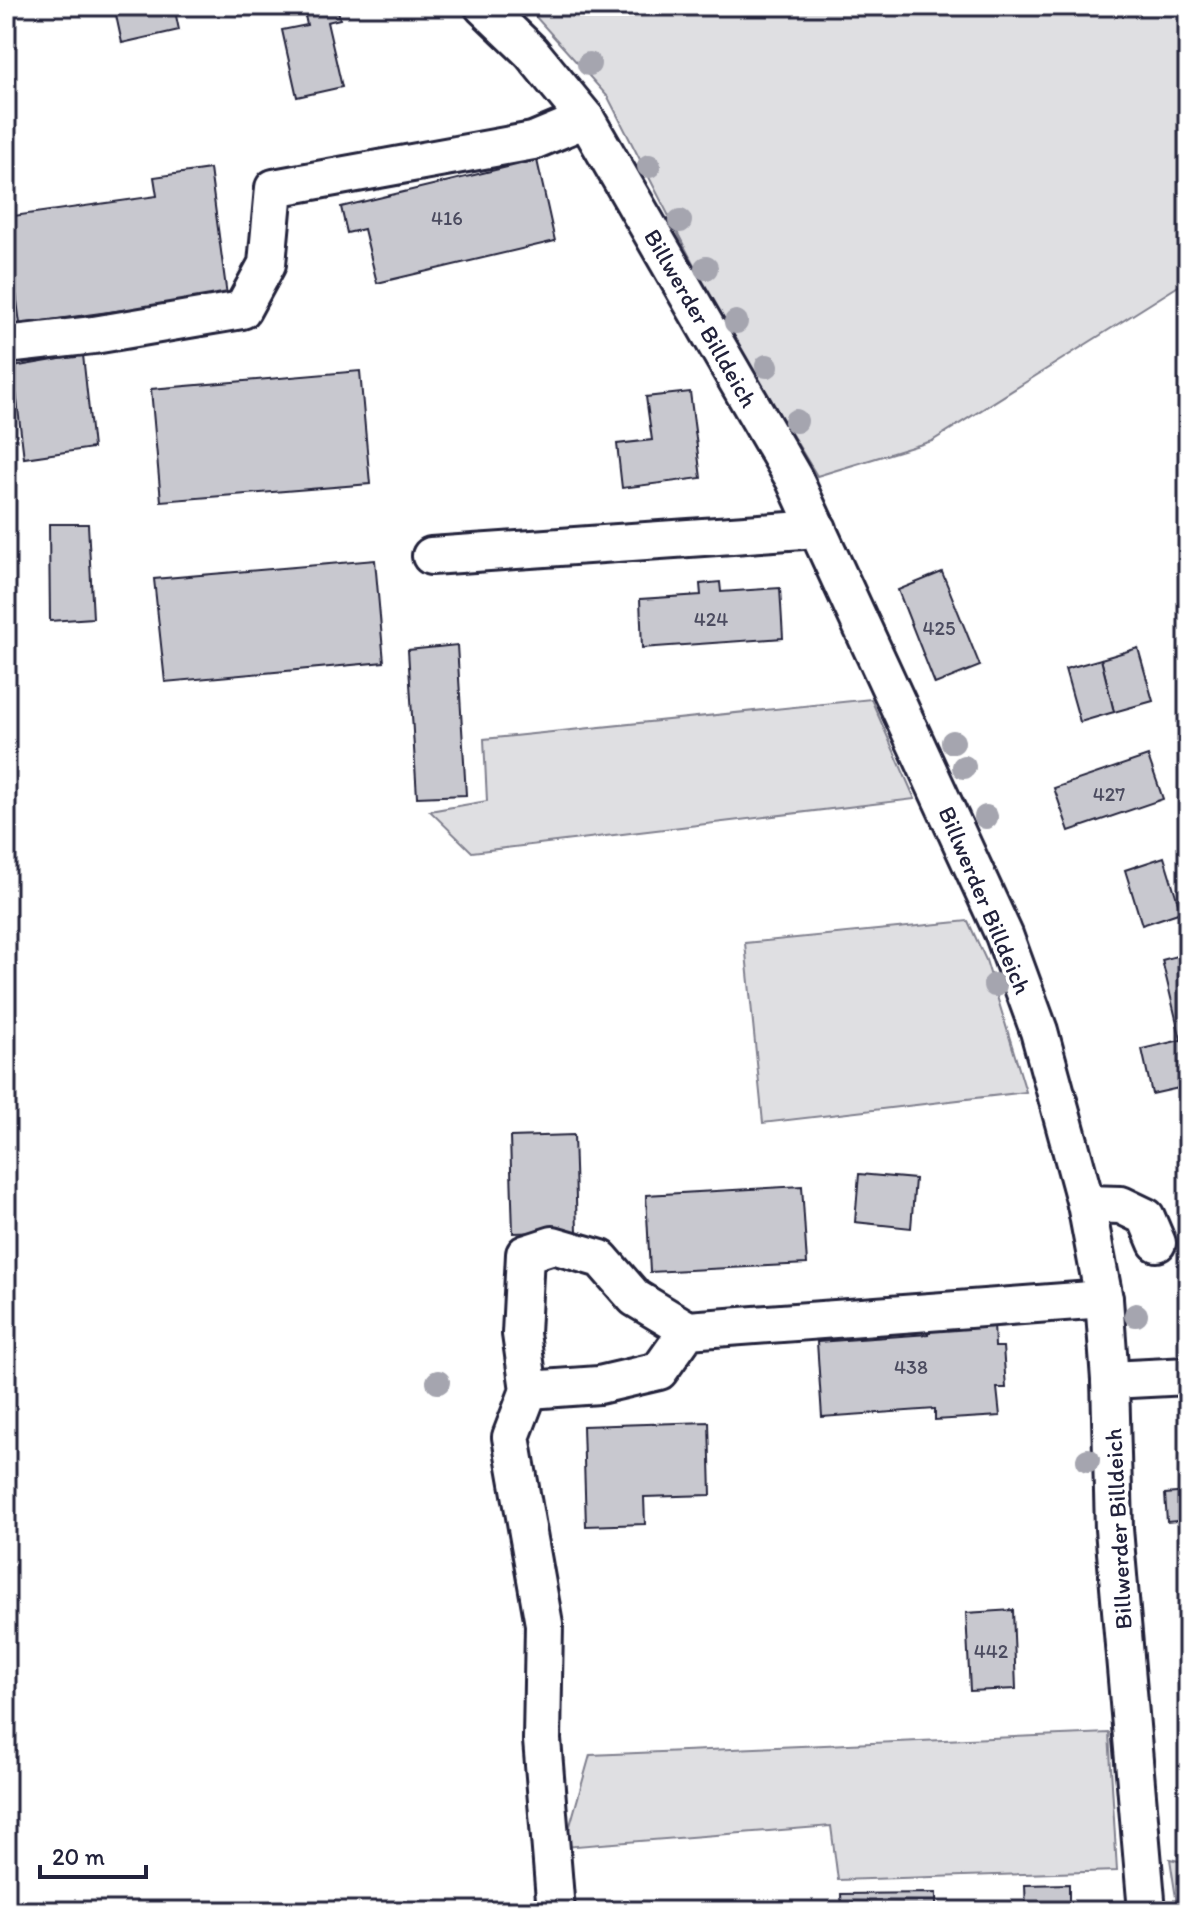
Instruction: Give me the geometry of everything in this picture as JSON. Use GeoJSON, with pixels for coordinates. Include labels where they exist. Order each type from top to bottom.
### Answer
{"type":"FeatureCollection","features":[{"type":"Feature","properties":{"kind":"street","name":"Billwerder Billdeich"},"geometry":{"type":"LineString","coordinates":[[483,6],[531,52],[586,119],[794,479],[1004,935],[1039,1031],[1086,1204],[1104,1299],[1110,1380],[1114,1529],[1147,1911]]}},
{"type":"Feature","properties":{"kind":"street"},"geometry":{"type":"LineString","coordinates":[[6,345],[94,335],[242,310],[267,264],[274,188],[533,141],[586,119]]}},
{"type":"Feature","properties":{"kind":"street"},"geometry":{"type":"LineString","coordinates":[[431,556],[818,529]]}},
{"type":"Feature","properties":{"kind":"street"},"geometry":{"type":"LineString","coordinates":[[1086,1204],[1121,1205],[1146,1217],[1157,1243]]}},
{"type":"Feature","properties":{"kind":"street"},"geometry":{"type":"LineString","coordinates":[[556,1911],[542,1740],[544,1624],[511,1437],[529,1390],[521,1334],[525,1254],[553,1245],[601,1259],[635,1298],[688,1330],[1104,1299]]}},
{"type":"Feature","properties":{"kind":"street"},"geometry":{"type":"LineString","coordinates":[[529,1390],[599,1385],[659,1371],[688,1330]]}},
{"type":"Feature","properties":{"kind":"street"},"geometry":{"type":"LineString","coordinates":[[1110,1380],[1188,1376]]}},
{"type":"Feature","properties":{"kind":"shaded area"},"geometry":{"type":"Polygon","coordinates":[[[526,6],[1188,6],[1188,280],[932,441],[817,476],[720,316],[608,97],[526,6]]]}},
{"type":"Feature","properties":{"kind":"shaded area"},"geometry":{"type":"Polygon","coordinates":[[[871,699],[915,799],[472,852],[430,811],[487,801],[484,739],[871,699]]]}},
{"type":"Feature","properties":{"kind":"shaded area"},"geometry":{"type":"Polygon","coordinates":[[[968,921],[986,960],[1026,1092],[763,1123],[745,943],[968,921]]]}},
{"type":"Feature","properties":{"kind":"shaded area"},"geometry":{"type":"Polygon","coordinates":[[[1109,1733],[1117,1871],[838,1880],[831,1826],[564,1847],[590,1755],[1109,1733]]]}},
{"type":"Feature","properties":{"kind":"shaded area"},"geometry":{"type":"Polygon","coordinates":[[[1170,1859],[1188,1863],[1188,1911],[1178,1911],[1170,1859]]]}},
{"type":"Feature","properties":{"kind":"building"},"geometry":{"type":"Polygon","coordinates":[[[114,6],[174,6],[179,30],[122,43],[114,6]]]}},
{"type":"Feature","properties":{"kind":"building"},"geometry":{"type":"Polygon","coordinates":[[[303,6],[337,6],[340,19],[327,22],[342,87],[297,97],[282,30],[307,25],[303,6]]]}},
{"type":"Feature","properties":{"kind":"building"},"geometry":{"type":"Polygon","coordinates":[[[537,160],[555,241],[377,283],[364,229],[347,233],[341,207],[537,160]]]}},
{"type":"Feature","properties":{"kind":"building"},"geometry":{"type":"Polygon","coordinates":[[[210,169],[227,296],[20,324],[6,217],[157,196],[154,177],[210,169]]]}},
{"type":"Feature","properties":{"kind":"building"},"geometry":{"type":"Polygon","coordinates":[[[83,355],[93,448],[24,458],[13,367],[83,355]]]}},
{"type":"Feature","properties":{"kind":"building"},"geometry":{"type":"Polygon","coordinates":[[[360,371],[370,484],[161,501],[151,389],[360,371]]]}},
{"type":"Feature","properties":{"kind":"building"},"geometry":{"type":"Polygon","coordinates":[[[690,392],[701,478],[622,488],[617,444],[652,440],[646,397],[690,392]]]}},
{"type":"Feature","properties":{"kind":"building"},"geometry":{"type":"Polygon","coordinates":[[[49,524],[88,524],[93,618],[50,621],[49,524]]]}},
{"type":"Feature","properties":{"kind":"building"},"geometry":{"type":"Polygon","coordinates":[[[375,560],[384,662],[165,682],[154,579],[375,560]]]}},
{"type":"Feature","properties":{"kind":"building"},"geometry":{"type":"Polygon","coordinates":[[[942,572],[980,666],[935,684],[898,590],[942,572]]]}},
{"type":"Feature","properties":{"kind":"building"},"geometry":{"type":"Polygon","coordinates":[[[720,582],[721,592],[780,588],[783,638],[642,648],[640,599],[701,595],[700,584],[720,582]]]}},
{"type":"Feature","properties":{"kind":"building"},"geometry":{"type":"Polygon","coordinates":[[[457,645],[466,795],[417,797],[408,650],[457,645]]]}},
{"type":"Feature","properties":{"kind":"building"},"geometry":{"type":"Polygon","coordinates":[[[1138,648],[1153,701],[1114,712],[1101,659],[1138,648]]]}},
{"type":"Feature","properties":{"kind":"building"},"geometry":{"type":"Polygon","coordinates":[[[1101,659],[1114,712],[1080,722],[1065,669],[1101,659]]]}},
{"type":"Feature","properties":{"kind":"building"},"geometry":{"type":"Polygon","coordinates":[[[1148,756],[1163,799],[1069,831],[1054,788],[1148,756]]]}},
{"type":"Feature","properties":{"kind":"building"},"geometry":{"type":"Polygon","coordinates":[[[1164,857],[1181,912],[1142,925],[1125,870],[1164,857]]]}},
{"type":"Feature","properties":{"kind":"building"},"geometry":{"type":"Polygon","coordinates":[[[1188,953],[1188,1086],[1152,1094],[1142,1049],[1181,1040],[1162,960],[1188,953]]]}},
{"type":"Feature","properties":{"kind":"building"},"geometry":{"type":"Polygon","coordinates":[[[574,1135],[577,1231],[513,1233],[510,1137],[574,1135]]]}},
{"type":"Feature","properties":{"kind":"building"},"geometry":{"type":"Polygon","coordinates":[[[859,1174],[915,1179],[911,1228],[855,1222],[859,1174]]]}},
{"type":"Feature","properties":{"kind":"building"},"geometry":{"type":"Polygon","coordinates":[[[802,1186],[807,1264],[650,1272],[646,1195],[802,1186]]]}},
{"type":"Feature","properties":{"kind":"building"},"geometry":{"type":"Polygon","coordinates":[[[994,1322],[995,1347],[1003,1347],[1006,1388],[997,1388],[1000,1416],[935,1420],[935,1409],[822,1417],[817,1342],[928,1334],[928,1326],[994,1322]]]}},
{"type":"Feature","properties":{"kind":"building"},"geometry":{"type":"Polygon","coordinates":[[[709,1422],[711,1495],[644,1497],[645,1524],[586,1526],[583,1426],[709,1422]]]}},
{"type":"Feature","properties":{"kind":"building"},"geometry":{"type":"Polygon","coordinates":[[[1188,1492],[1188,1520],[1167,1522],[1165,1494],[1188,1492]]]}},
{"type":"Feature","properties":{"kind":"building"},"geometry":{"type":"Polygon","coordinates":[[[1013,1610],[1016,1689],[970,1691],[966,1613],[1013,1610]]]}},
{"type":"Feature","properties":{"kind":"building"},"geometry":{"type":"Polygon","coordinates":[[[1069,1884],[1069,1911],[1026,1911],[1025,1885],[1069,1884]]]}},
{"type":"Feature","properties":{"kind":"building"},"geometry":{"type":"Polygon","coordinates":[[[936,1893],[936,1911],[842,1911],[841,1894],[936,1893]]]}}]}
